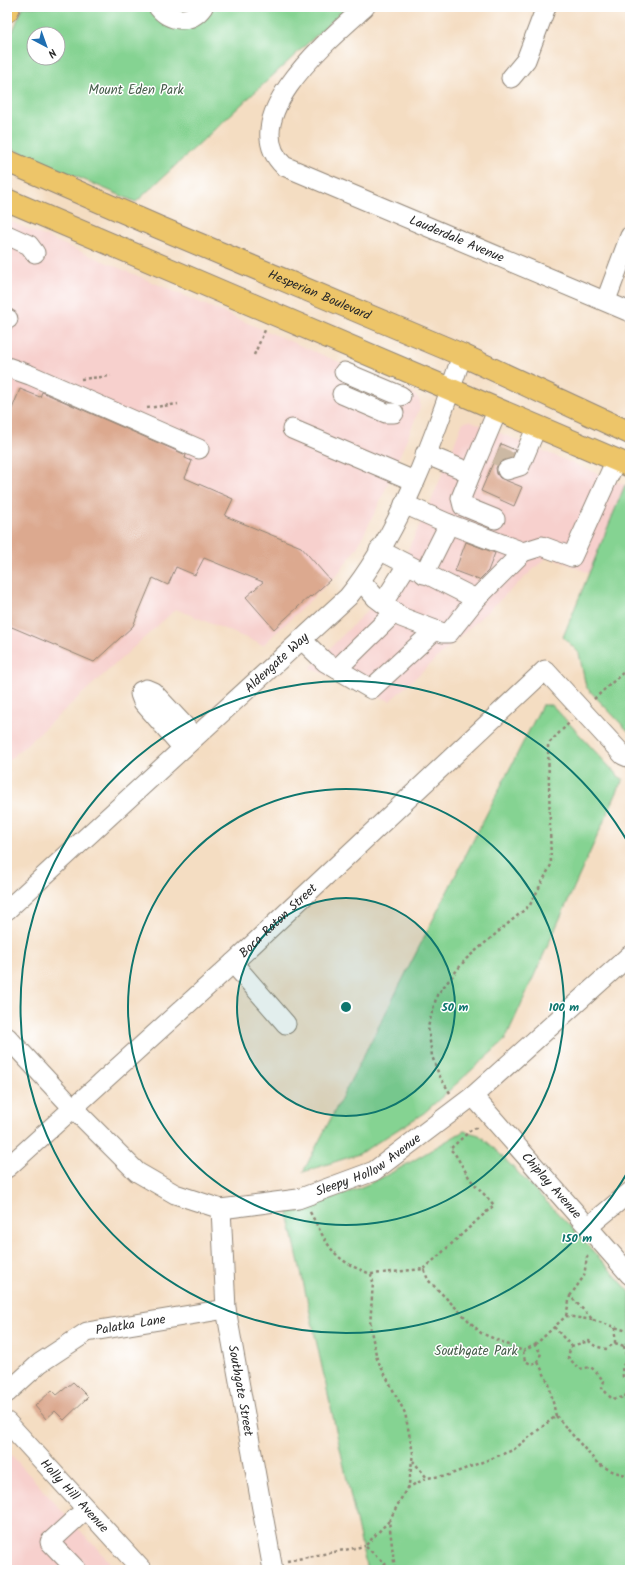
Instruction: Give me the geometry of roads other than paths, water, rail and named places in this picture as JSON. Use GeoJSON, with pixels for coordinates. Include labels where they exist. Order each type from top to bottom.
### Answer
{"type":"FeatureCollection","features":[{"type":"Feature","properties":{"kind":"main road"},"geometry":{"type":"LineString","coordinates":[[7,12],[9,7]]}},
{"type":"Feature","properties":{"kind":"main road","name":"Hesperian Boulevard"},"geometry":{"type":"LineString","coordinates":[[7,161],[158,227],[462,355],[630,433]]}},
{"type":"Feature","properties":{"kind":"main road"},"geometry":{"type":"LineString","coordinates":[[7,200],[623,463]]}},
{"type":"Feature","properties":{"kind":"street"},"geometry":{"type":"LineString","coordinates":[[158,7],[169,17],[177,19],[194,16],[203,7]]}},
{"type":"Feature","properties":{"kind":"street","name":"Lauderdale Avenue"},"geometry":{"type":"LineString","coordinates":[[365,7],[300,70],[287,87],[276,106],[270,130],[273,151],[277,160],[284,166],[606,300],[630,312]]}},
{"type":"Feature","properties":{"kind":"street"},"geometry":{"type":"LineString","coordinates":[[511,78],[526,60],[546,7]]}},
{"type":"Feature","properties":{"kind":"street"},"geometry":{"type":"LineString","coordinates":[[7,235],[29,245],[35,253]]}},
{"type":"Feature","properties":{"kind":"street"},"geometry":{"type":"LineString","coordinates":[[606,300],[630,236]]}},
{"type":"Feature","properties":{"kind":"street","name":"Aldengate Way"},"geometry":{"type":"LineString","coordinates":[[7,910],[348,596],[361,580],[404,504],[451,389],[462,355]]}},
{"type":"Feature","properties":{"kind":"street"},"geometry":{"type":"LineString","coordinates":[[7,367],[30,375],[199,449]]}},
{"type":"Feature","properties":{"kind":"street"},"geometry":{"type":"LineString","coordinates":[[343,383],[397,405]]}},
{"type":"Feature","properties":{"kind":"street"},"geometry":{"type":"LineString","coordinates":[[498,409],[501,457]]}},
{"type":"Feature","properties":{"kind":"street"},"geometry":{"type":"LineString","coordinates":[[495,519],[463,506],[461,498],[471,473],[501,457],[537,426]]}},
{"type":"Feature","properties":{"kind":"street"},"geometry":{"type":"LineString","coordinates":[[292,429],[414,481]]}},
{"type":"Feature","properties":{"kind":"street"},"geometry":{"type":"LineString","coordinates":[[425,454],[471,473]]}},
{"type":"Feature","properties":{"kind":"street"},"geometry":{"type":"LineString","coordinates":[[361,580],[389,608],[401,617],[443,633],[449,632],[476,600],[523,552],[542,546],[572,557],[623,463]]}},
{"type":"Feature","properties":{"kind":"street"},"geometry":{"type":"LineString","coordinates":[[404,504],[449,524],[523,552]]}},
{"type":"Feature","properties":{"kind":"street"},"geometry":{"type":"LineString","coordinates":[[424,574],[449,524]]}},
{"type":"Feature","properties":{"kind":"street"},"geometry":{"type":"LineString","coordinates":[[379,550],[476,600]]}},
{"type":"Feature","properties":{"kind":"street"},"geometry":{"type":"LineString","coordinates":[[337,669],[389,608],[407,565]]}},
{"type":"Feature","properties":{"kind":"street"},"geometry":{"type":"LineString","coordinates":[[302,639],[325,662],[371,689],[435,630]]}},
{"type":"Feature","properties":{"kind":"street","name":"Boca Raton Street"},"geometry":{"type":"LineString","coordinates":[[7,1168],[233,963],[545,670],[623,755],[630,758]]}},
{"type":"Feature","properties":{"kind":"street","name":"Sleepy Hollow Avenue"},"geometry":{"type":"LineString","coordinates":[[7,1037],[73,1108],[137,1172],[175,1194],[221,1209],[302,1197],[374,1171],[473,1096],[630,955]]}},
{"type":"Feature","properties":{"kind":"street"},"geometry":{"type":"LineString","coordinates":[[233,963],[286,1024]]}},
{"type":"Feature","properties":{"kind":"street","name":"Chiplay Avenue"},"geometry":{"type":"LineString","coordinates":[[473,1096],[630,1274]]}},
{"type":"Feature","properties":{"kind":"street"},"geometry":{"type":"LineString","coordinates":[[588,1227],[630,1192]]}},
{"type":"Feature","properties":{"kind":"street","name":"Southgate Street"},"geometry":{"type":"LineString","coordinates":[[221,1209],[226,1308],[272,1567]]}},
{"type":"Feature","properties":{"kind":"street","name":"Palatka Lane"},"geometry":{"type":"LineString","coordinates":[[7,1393],[40,1363],[87,1332],[226,1308]]}},
{"type":"Feature","properties":{"kind":"street","name":"Holly Hill Avenue"},"geometry":{"type":"LineString","coordinates":[[7,1422],[142,1570]]}},
{"type":"Feature","properties":{"kind":"street"},"geometry":{"type":"LineString","coordinates":[[77,1570],[50,1542],[86,1509]]}},
{"type":"Feature","properties":{"kind":"tunnel"},"geometry":{"type":"LineString","coordinates":[[496,455],[511,462]]}},
{"type":"Feature","properties":{"kind":"park label","name":"Mount Eden Park"},"geometry":{"type":"Point","coordinates":[136,90]}},
{"type":"Feature","properties":{"kind":"park label","name":"Southgate Park"},"geometry":{"type":"Point","coordinates":[476,1351]}}]}
